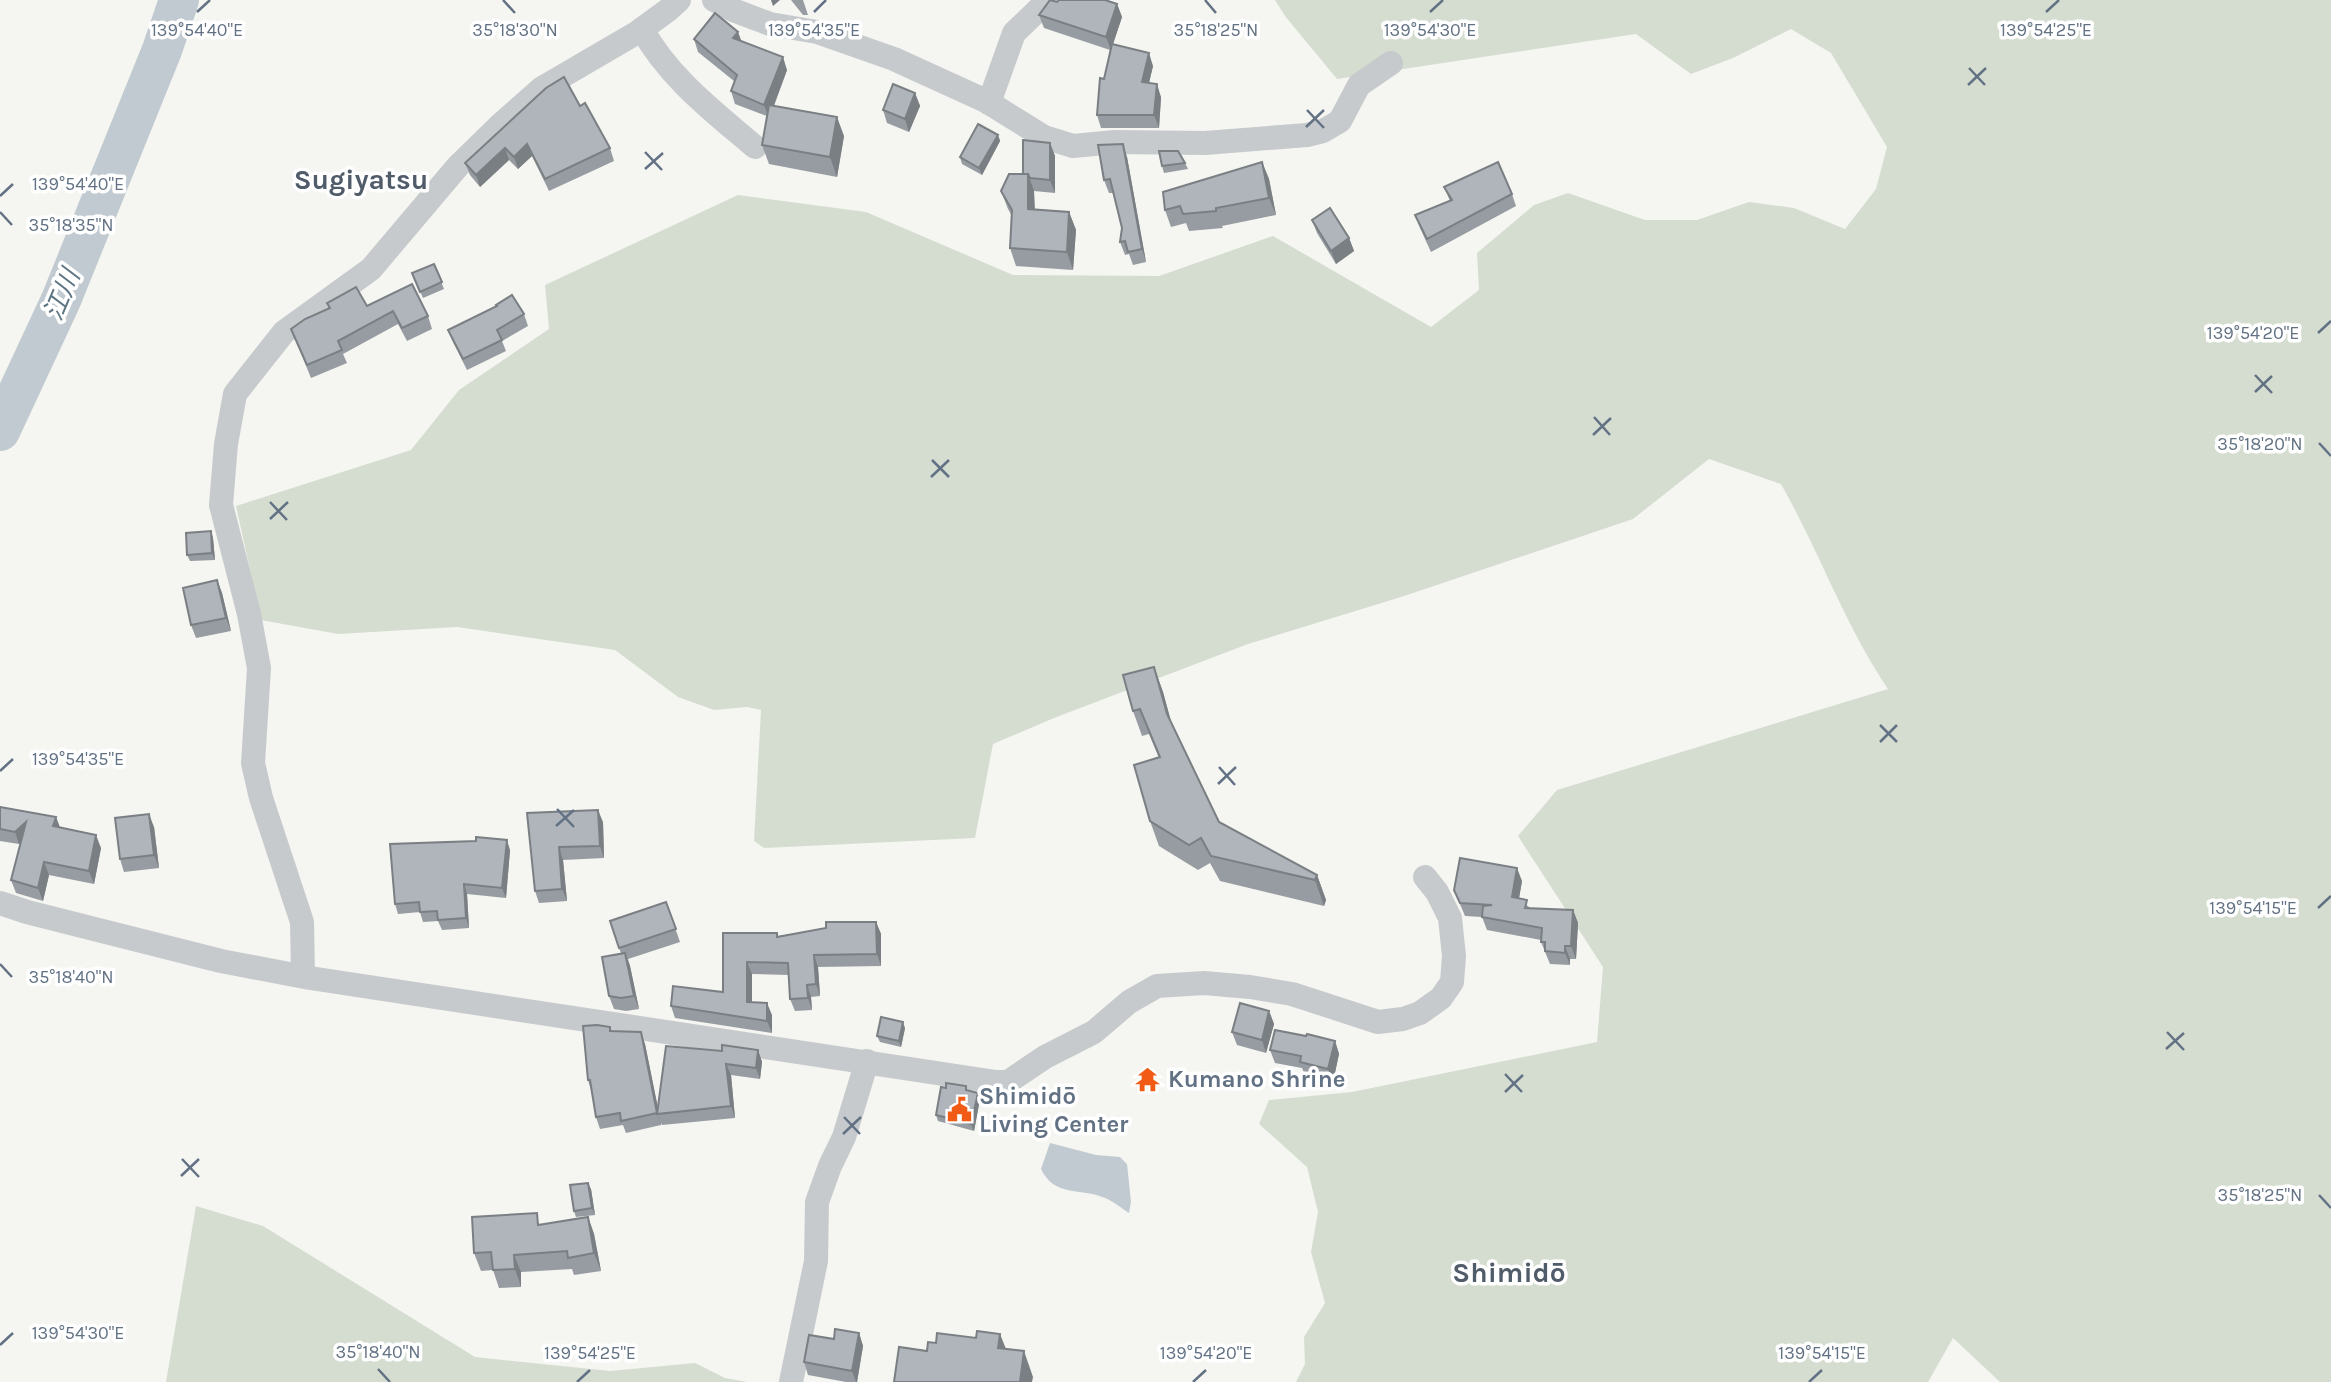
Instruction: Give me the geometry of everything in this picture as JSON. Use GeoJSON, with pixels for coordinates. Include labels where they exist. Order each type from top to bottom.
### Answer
{"type":"FeatureCollection","features":[{"type":"Feature","properties":{"kind":"street"},"geometry":{"type":"LineString","coordinates":[[303,976],[302,922],[261,798],[253,763],[259,668],[221,505],[226,444],[235,394],[284,332],[371,269],[458,166],[499,126],[542,88],[642,29],[679,0]]}},
{"type":"Feature","properties":{"kind":"street"},"geometry":{"type":"LineString","coordinates":[[714,0],[770,24],[817,32],[894,59],[989,103],[1044,138],[1073,145],[1115,142],[1205,143],[1307,135],[1323,131],[1340,121],[1359,85],[1391,63]]}},
{"type":"Feature","properties":{"kind":"street"},"geometry":{"type":"LineString","coordinates":[[989,103],[1014,33],[1045,0]]}},
{"type":"Feature","properties":{"kind":"street"},"geometry":{"type":"LineString","coordinates":[[642,29],[651,46],[686,88],[755,147]]}},
{"type":"Feature","properties":{"kind":"street"},"geometry":{"type":"LineString","coordinates":[[0,903],[221,961],[303,976],[412,995],[1008,1082],[1045,1057],[1094,1032],[1129,1002],[1157,986],[1204,984],[1250,987],[1292,994],[1378,1022],[1403,1019],[1420,1013],[1441,998],[1452,982],[1454,956],[1450,918],[1437,892],[1425,877]]}},
{"type":"Feature","properties":{"kind":"street"},"geometry":{"type":"LineString","coordinates":[[791,1382],[816,1261],[817,1202],[844,1137],[867,1061]]}},
{"type":"Feature","properties":{"kind":"shaded area"},"geometry":{"type":"Polygon","coordinates":[[[1275,0],[2331,0],[2331,1382],[2000,1382],[1953,1338],[1928,1382],[1296,1382],[1305,1364],[1304,1337],[1325,1303],[1311,1252],[1318,1212],[1307,1167],[1259,1124],[1269,1100],[1352,1092],[1597,1042],[1603,967],[1518,836],[1557,790],[1888,689],[1858,639],[1781,484],[1709,459],[1633,519],[1401,597],[1248,644],[993,744],[975,838],[764,848],[754,841],[761,710],[747,707],[714,710],[678,697],[615,650],[457,627],[338,634],[261,620],[236,506],[411,450],[459,390],[549,329],[545,285],[738,195],[866,212],[1013,275],[1159,276],[1273,236],[1431,327],[1479,290],[1477,253],[1534,205],[1568,193],[1645,220],[1697,220],[1749,202],[1794,208],[1845,229],[1876,189],[1887,147],[1831,53],[1791,29],[1733,58],[1691,74],[1636,34],[1337,79],[1275,0]]]}},
{"type":"Feature","properties":{"kind":"shaded area"},"geometry":{"type":"Polygon","coordinates":[[[1050,1143],[1096,1155],[1120,1157],[1127,1164],[1131,1202],[1129,1213],[1105,1198],[1053,1184],[1041,1169],[1050,1143]]]}},
{"type":"Feature","properties":{"kind":"shaded area"},"geometry":{"type":"Polygon","coordinates":[[[196,1206],[263,1226],[475,1357],[610,1371],[695,1363],[725,1378],[747,1382],[166,1382],[196,1206]]]}},
{"type":"Feature","properties":{"kind":"building"},"geometry":{"type":"Polygon","coordinates":[[[1050,0],[1105,0],[1117,4],[1106,37],[1039,15],[1050,0]]]}},
{"type":"Feature","properties":{"kind":"building"},"geometry":{"type":"Polygon","coordinates":[[[715,13],[738,32],[733,38],[783,57],[764,105],[731,91],[737,75],[694,39],[715,13]]]}},
{"type":"Feature","properties":{"kind":"building"},"geometry":{"type":"Polygon","coordinates":[[[1112,44],[1149,53],[1142,82],[1157,84],[1154,115],[1097,115],[1100,78],[1104,79],[1112,44]]]}},
{"type":"Feature","properties":{"kind":"building"},"geometry":{"type":"Polygon","coordinates":[[[564,77],[580,106],[585,103],[610,148],[545,179],[527,144],[514,157],[505,148],[476,175],[465,163],[546,88],[564,77]]]}},
{"type":"Feature","properties":{"kind":"building"},"geometry":{"type":"Polygon","coordinates":[[[893,84],[915,93],[905,119],[883,110],[893,84]]]}},
{"type":"Feature","properties":{"kind":"building"},"geometry":{"type":"Polygon","coordinates":[[[769,105],[837,117],[830,157],[762,145],[769,105]]]}},
{"type":"Feature","properties":{"kind":"building"},"geometry":{"type":"Polygon","coordinates":[[[978,124],[998,135],[979,168],[960,157],[978,124]]]}},
{"type":"Feature","properties":{"kind":"building"},"geometry":{"type":"Polygon","coordinates":[[[1023,140],[1050,143],[1050,180],[1030,178],[1028,174],[1023,174],[1023,140]]]}},
{"type":"Feature","properties":{"kind":"building"},"geometry":{"type":"Polygon","coordinates":[[[1123,144],[1142,249],[1128,252],[1125,241],[1120,242],[1122,228],[1110,179],[1104,180],[1098,145],[1123,144]]]}},
{"type":"Feature","properties":{"kind":"building"},"geometry":{"type":"Polygon","coordinates":[[[1159,151],[1178,151],[1185,163],[1162,166],[1159,151]]]}},
{"type":"Feature","properties":{"kind":"building"},"geometry":{"type":"Polygon","coordinates":[[[1262,162],[1269,198],[1216,208],[1216,211],[1183,214],[1180,206],[1165,210],[1163,192],[1262,162]]]}},
{"type":"Feature","properties":{"kind":"building"},"geometry":{"type":"Polygon","coordinates":[[[1498,162],[1512,194],[1427,239],[1415,215],[1452,200],[1444,187],[1498,162]]]}},
{"type":"Feature","properties":{"kind":"building"},"geometry":{"type":"Polygon","coordinates":[[[1009,174],[1028,174],[1028,209],[1069,212],[1067,252],[1010,248],[1012,210],[1001,191],[1009,174]]]}},
{"type":"Feature","properties":{"kind":"building"},"geometry":{"type":"Polygon","coordinates":[[[1330,208],[1349,238],[1331,251],[1312,220],[1330,208]]]}},
{"type":"Feature","properties":{"kind":"building"},"geometry":{"type":"Polygon","coordinates":[[[434,264],[442,282],[420,292],[412,273],[434,264]]]}},
{"type":"Feature","properties":{"kind":"building"},"geometry":{"type":"Polygon","coordinates":[[[412,284],[428,316],[402,328],[393,311],[338,341],[342,350],[307,365],[291,329],[305,319],[330,308],[327,303],[356,287],[367,306],[412,284]]]}},
{"type":"Feature","properties":{"kind":"building"},"geometry":{"type":"Polygon","coordinates":[[[512,295],[524,314],[497,330],[502,340],[463,359],[448,330],[497,306],[512,295]]]}},
{"type":"Feature","properties":{"kind":"building"},"geometry":{"type":"Polygon","coordinates":[[[211,531],[212,553],[187,555],[186,533],[211,531]]]}},
{"type":"Feature","properties":{"kind":"building"},"geometry":{"type":"Polygon","coordinates":[[[217,580],[226,618],[191,625],[183,588],[217,580]]]}},
{"type":"Feature","properties":{"kind":"building"},"geometry":{"type":"Polygon","coordinates":[[[1154,667],[1167,714],[1219,822],[1317,875],[1315,880],[1211,856],[1201,838],[1189,845],[1150,821],[1134,765],[1160,757],[1140,709],[1133,711],[1123,675],[1154,667]]]}},
{"type":"Feature","properties":{"kind":"building"},"geometry":{"type":"Polygon","coordinates":[[[0,807],[56,817],[53,826],[96,835],[89,871],[44,862],[38,888],[11,880],[26,822],[15,832],[0,829],[0,807]]]}},
{"type":"Feature","properties":{"kind":"building"},"geometry":{"type":"Polygon","coordinates":[[[598,810],[600,846],[559,847],[562,889],[535,891],[527,813],[598,810]]]}},
{"type":"Feature","properties":{"kind":"building"},"geometry":{"type":"Polygon","coordinates":[[[149,814],[154,855],[120,859],[115,818],[149,814]]]}},
{"type":"Feature","properties":{"kind":"building"},"geometry":{"type":"Polygon","coordinates":[[[476,837],[507,840],[502,888],[464,884],[466,918],[438,920],[437,911],[420,912],[419,902],[395,904],[390,844],[476,841],[476,837]]]}},
{"type":"Feature","properties":{"kind":"building"},"geometry":{"type":"Polygon","coordinates":[[[1460,858],[1517,868],[1512,897],[1527,900],[1525,908],[1573,910],[1571,946],[1565,946],[1565,953],[1545,951],[1545,942],[1541,942],[1542,928],[1482,917],[1483,906],[1492,905],[1460,903],[1454,890],[1460,858]]]}},
{"type":"Feature","properties":{"kind":"building"},"geometry":{"type":"Polygon","coordinates":[[[666,902],[676,929],[619,948],[610,921],[666,902]]]}},
{"type":"Feature","properties":{"kind":"building"},"geometry":{"type":"Polygon","coordinates":[[[826,922],[876,922],[877,954],[814,955],[816,984],[807,985],[808,998],[790,999],[788,963],[747,962],[747,1002],[767,1003],[767,1021],[671,1006],[673,986],[723,992],[723,933],[777,933],[777,937],[826,928],[826,922]]]}},
{"type":"Feature","properties":{"kind":"building"},"geometry":{"type":"Polygon","coordinates":[[[625,953],[634,996],[609,996],[602,957],[625,953]]]}},
{"type":"Feature","properties":{"kind":"building"},"geometry":{"type":"Polygon","coordinates":[[[1240,1003],[1269,1011],[1262,1040],[1232,1032],[1240,1003]]]}},
{"type":"Feature","properties":{"kind":"building"},"geometry":{"type":"Polygon","coordinates":[[[881,1017],[903,1022],[899,1041],[877,1036],[881,1017]]]}},
{"type":"Feature","properties":{"kind":"building"},"geometry":{"type":"Polygon","coordinates":[[[583,1026],[610,1027],[610,1031],[641,1032],[657,1113],[621,1121],[620,1113],[596,1117],[588,1080],[583,1026]]]}},
{"type":"Feature","properties":{"kind":"building"},"geometry":{"type":"Polygon","coordinates":[[[1275,1030],[1335,1041],[1328,1069],[1300,1062],[1301,1056],[1270,1050],[1275,1030]]]}},
{"type":"Feature","properties":{"kind":"building"},"geometry":{"type":"Polygon","coordinates":[[[722,1045],[758,1050],[756,1068],[726,1064],[731,1106],[657,1114],[666,1046],[722,1051],[722,1045]]]}},
{"type":"Feature","properties":{"kind":"building","name":"Shimidō Living Center"},"geometry":{"type":"Polygon","coordinates":[[[946,1083],[966,1086],[966,1090],[978,1093],[971,1124],[936,1115],[941,1087],[946,1088],[946,1083]]]}},
{"type":"Feature","properties":{"kind":"building"},"geometry":{"type":"Polygon","coordinates":[[[588,1183],[592,1208],[574,1211],[570,1185],[588,1183]]]}},
{"type":"Feature","properties":{"kind":"building"},"geometry":{"type":"Polygon","coordinates":[[[537,1213],[538,1225],[588,1217],[594,1253],[568,1258],[567,1251],[514,1255],[515,1269],[493,1270],[491,1252],[474,1253],[472,1217],[537,1213]]]}},
{"type":"Feature","properties":{"kind":"building"},"geometry":{"type":"Polygon","coordinates":[[[835,1329],[859,1333],[852,1371],[804,1362],[809,1335],[834,1339],[835,1329]]]}},
{"type":"Feature","properties":{"kind":"building"},"geometry":{"type":"Polygon","coordinates":[[[977,1331],[1000,1334],[998,1348],[1024,1351],[1020,1382],[894,1382],[899,1347],[927,1351],[928,1342],[936,1343],[937,1333],[976,1338],[977,1331]]]}},
{"type":"Feature","properties":{"kind":"waterway","name":"江川"},"geometry":{"type":"LineString","coordinates":[[0,431],[61,300],[162,50],[179,0]]}},
{"type":"Feature","properties":{"kind":"place","name":"Kumano Shrine"},"geometry":{"type":"Point","coordinates":[1148,1079]}},
{"type":"Feature","properties":{"kind":"place","name":"Shimidō Living Center"},"geometry":{"type":"Point","coordinates":[959,1110]}},
{"type":"Feature","properties":{"kind":"district","name":"Sugiyatsu"},"geometry":{"type":"Point","coordinates":[361,179]}},
{"type":"Feature","properties":{"kind":"district","name":"Shimidō"},"geometry":{"type":"Point","coordinates":[1509,1272]}}]}
